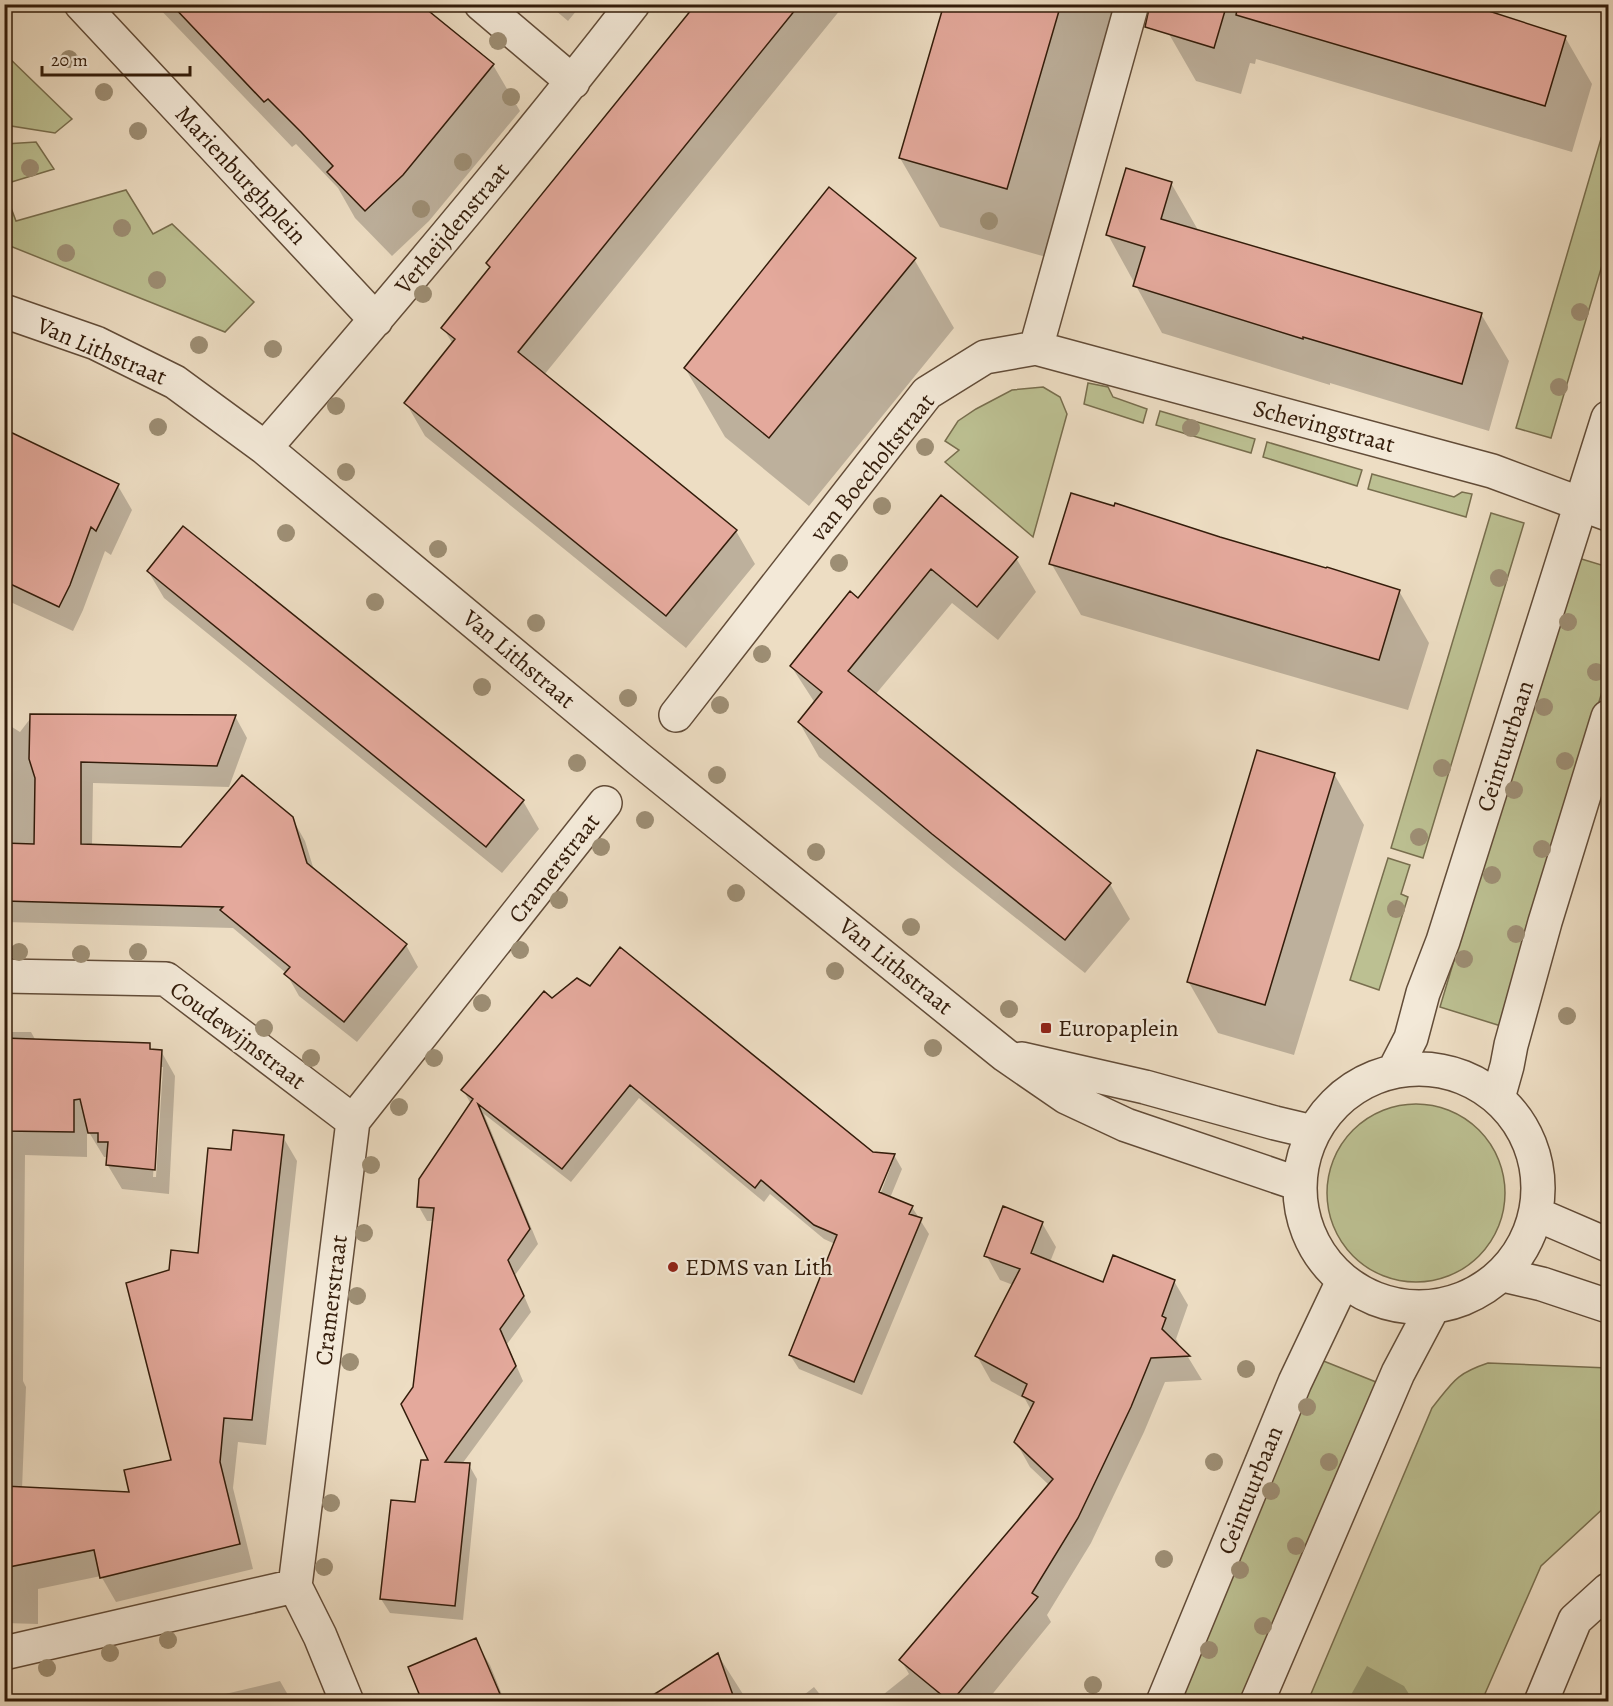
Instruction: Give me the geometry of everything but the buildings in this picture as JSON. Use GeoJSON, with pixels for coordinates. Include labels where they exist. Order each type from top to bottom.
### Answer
{"type":"FeatureCollection","features":[{"type":"Feature","properties":{"kind":"street","name":"Marienburghplein"},"geometry":{"type":"LineString","coordinates":[[81,4],[376,320]]}},
{"type":"Feature","properties":{"kind":"street"},"geometry":{"type":"LineString","coordinates":[[481,4],[573,82]]}},
{"type":"Feature","properties":{"kind":"street","name":"Verheijdenstraat"},"geometry":{"type":"LineString","coordinates":[[265,448],[376,320],[573,82],[633,4]]}},
{"type":"Feature","properties":{"kind":"street"},"geometry":{"type":"LineString","coordinates":[[1036,348],[1132,4]]}},
{"type":"Feature","properties":{"kind":"street","name":"Van Lithstraat"},"geometry":{"type":"LineString","coordinates":[[4,311],[96,343],[175,382],[265,448],[640,760],[1005,1055],[1066,1097],[1126,1125],[1299,1184]]}},
{"type":"Feature","properties":{"kind":"street","name":"Schevingstraat"},"geometry":{"type":"LineString","coordinates":[[1036,348],[1492,471],[1595,509]]}},
{"type":"Feature","properties":{"kind":"street","name":"van Boecholtstraat"},"geometry":{"type":"LineString","coordinates":[[676,715],[927,393],[985,357],[1036,348]]}},
{"type":"Feature","properties":{"kind":"street","name":"Ceintuurbaan"},"geometry":{"type":"LineString","coordinates":[[1394,1071],[1411,1038],[1423,993],[1595,509],[1608,418]]}},
{"type":"Feature","properties":{"kind":"street"},"geometry":{"type":"LineString","coordinates":[[1498,1098],[1545,922],[1602,760],[1608,717]]}},
{"type":"Feature","properties":{"kind":"street","name":"Cramerstraat"},"geometry":{"type":"LineString","coordinates":[[295,1586],[353,1121],[605,803]]}},
{"type":"Feature","properties":{"kind":"street","name":"Coudewijnstraat"},"geometry":{"type":"LineString","coordinates":[[4,976],[166,979],[353,1121]]}},
{"type":"Feature","properties":{"kind":"street","name":"Van Lithstraat"},"geometry":{"type":"LineString","coordinates":[[1005,1055],[1145,1087],[1313,1132]]}},
{"type":"Feature","properties":{"kind":"street"},"geometry":{"type":"LineString","coordinates":[[1420,1068],[1449,1072],[1475,1082],[1498,1098],[1520,1122],[1534,1152],[1539,1185],[1536,1214],[1522,1250],[1503,1275],[1477,1293],[1454,1303],[1433,1307],[1401,1306],[1370,1298],[1343,1281],[1318,1253],[1304,1222],[1299,1184],[1304,1154],[1313,1132],[1328,1109],[1352,1088],[1373,1077],[1394,1071],[1420,1068]]}},
{"type":"Feature","properties":{"kind":"street"},"geometry":{"type":"LineString","coordinates":[[1536,1214],[1608,1245]]}},
{"type":"Feature","properties":{"kind":"street"},"geometry":{"type":"LineString","coordinates":[[1503,1275],[1542,1284],[1608,1306]]}},
{"type":"Feature","properties":{"kind":"street","name":"Ceintuurbaan"},"geometry":{"type":"LineString","coordinates":[[1163,1701],[1295,1382],[1343,1281]]}},
{"type":"Feature","properties":{"kind":"street"},"geometry":{"type":"LineString","coordinates":[[1257,1701],[1398,1373],[1433,1307]]}},
{"type":"Feature","properties":{"kind":"street"},"geometry":{"type":"LineString","coordinates":[[4,1653],[295,1586],[321,1636],[347,1701]]}},
{"type":"Feature","properties":{"kind":"street"},"geometry":{"type":"LineString","coordinates":[[1541,1701],[1575,1620],[1608,1590]]}},
{"type":"Feature","properties":{"kind":"green space"},"geometry":{"type":"Polygon","coordinates":[[[5,54],[72,119],[55,133],[5,125],[5,54]]]}},
{"type":"Feature","properties":{"kind":"green space"},"geometry":{"type":"Polygon","coordinates":[[[1608,115],[1608,245],[1551,438],[1516,428],[1608,115]]]}},
{"type":"Feature","properties":{"kind":"green space"},"geometry":{"type":"Polygon","coordinates":[[[36,142],[54,169],[5,184],[5,144],[36,142]]]}},
{"type":"Feature","properties":{"kind":"green space"},"geometry":{"type":"Polygon","coordinates":[[[126,190],[153,234],[172,224],[254,302],[225,332],[5,244],[5,192],[16,221],[126,190]]]}},
{"type":"Feature","properties":{"kind":"green space"},"geometry":{"type":"Polygon","coordinates":[[[1088,383],[1108,387],[1113,397],[1147,409],[1143,423],[1084,404],[1088,383]]]}},
{"type":"Feature","properties":{"kind":"green space"},"geometry":{"type":"Polygon","coordinates":[[[1043,387],[1060,397],[1067,414],[1033,537],[945,462],[959,450],[945,441],[958,421],[976,409],[1012,390],[1043,387]]]}},
{"type":"Feature","properties":{"kind":"green space"},"geometry":{"type":"Polygon","coordinates":[[[1160,411],[1255,439],[1251,453],[1156,425],[1160,411]]]}},
{"type":"Feature","properties":{"kind":"green space"},"geometry":{"type":"Polygon","coordinates":[[[1267,442],[1362,470],[1357,486],[1263,457],[1267,442]]]}},
{"type":"Feature","properties":{"kind":"green space"},"geometry":{"type":"Polygon","coordinates":[[[1372,474],[1454,497],[1462,492],[1472,494],[1466,517],[1368,489],[1372,474]]]}},
{"type":"Feature","properties":{"kind":"green space"},"geometry":{"type":"Polygon","coordinates":[[[1491,513],[1524,523],[1423,858],[1391,848],[1491,513]]]}},
{"type":"Feature","properties":{"kind":"green space"},"geometry":{"type":"Polygon","coordinates":[[[1575,557],[1608,567],[1608,672],[1501,1026],[1440,1007],[1575,557]]]}},
{"type":"Feature","properties":{"kind":"green space"},"geometry":{"type":"Polygon","coordinates":[[[1388,858],[1410,865],[1401,894],[1408,897],[1379,990],[1350,980],[1388,858]]]}},
{"type":"Feature","properties":{"kind":"green space"},"geometry":{"type":"Polygon","coordinates":[[[1416,1104],[1450,1111],[1479,1130],[1498,1159],[1505,1193],[1498,1227],[1479,1256],[1450,1275],[1416,1282],[1382,1275],[1353,1256],[1334,1227],[1327,1193],[1334,1159],[1353,1130],[1382,1111],[1416,1104]]]}},
{"type":"Feature","properties":{"kind":"green space"},"geometry":{"type":"Polygon","coordinates":[[[1316,1358],[1376,1382],[1244,1701],[1177,1702],[1316,1358]]]}},
{"type":"Feature","properties":{"kind":"green space"},"geometry":{"type":"Polygon","coordinates":[[[1488,1363],[1608,1368],[1608,1504],[1541,1566],[1484,1696],[1504,1701],[1308,1701],[1432,1408],[1461,1375],[1488,1363]]]}},
{"type":"Feature","properties":{"kind":"place","name":"Europaplein"},"geometry":{"type":"Point","coordinates":[1046,1028]}},
{"type":"Feature","properties":{"kind":"place","name":"EDMS van Lith"},"geometry":{"type":"Point","coordinates":[673,1267]}}]}
